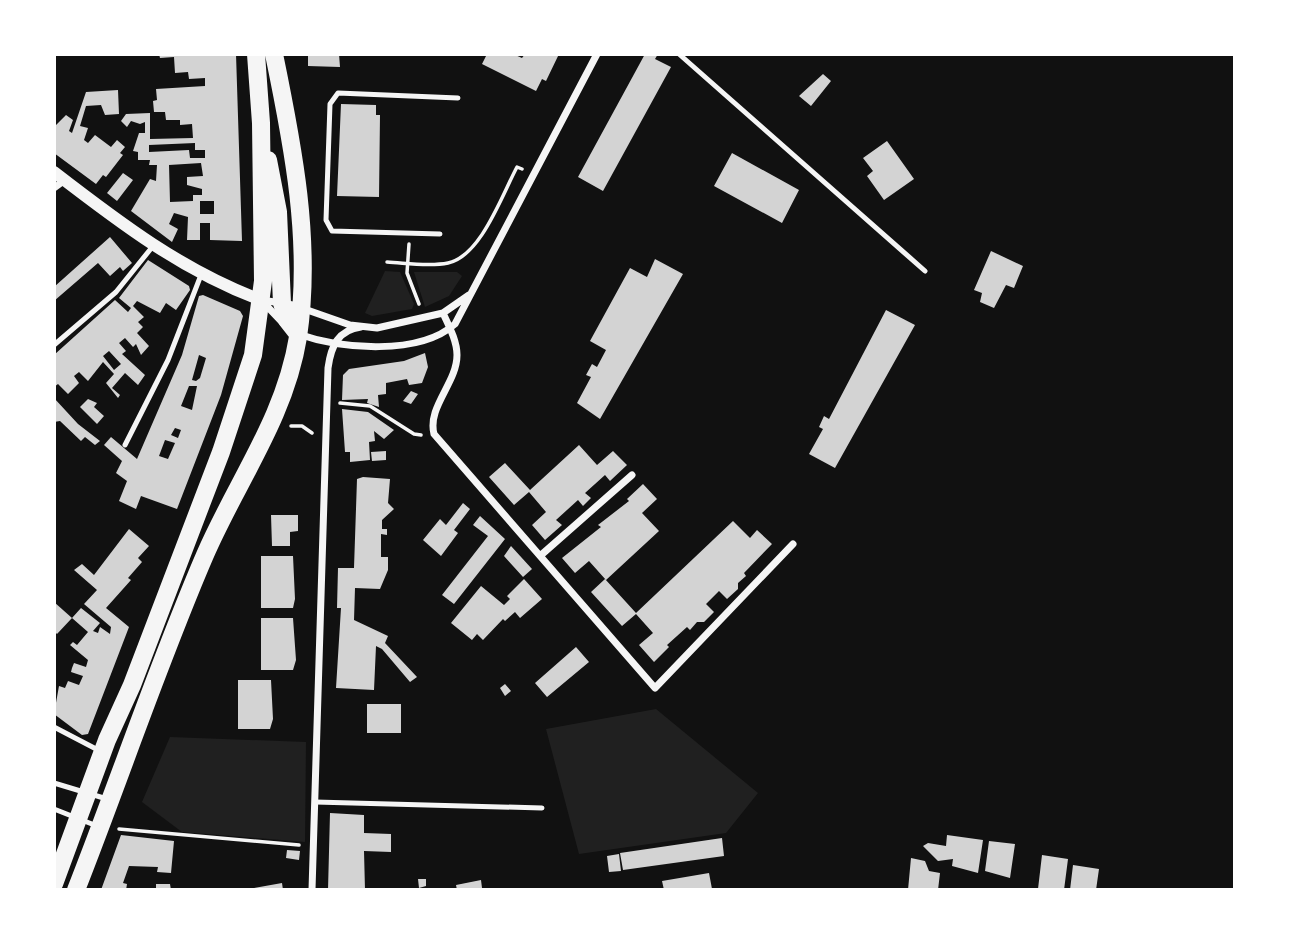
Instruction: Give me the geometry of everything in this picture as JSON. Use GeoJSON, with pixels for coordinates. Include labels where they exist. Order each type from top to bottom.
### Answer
{"type":"FeatureCollection","features":[{"type":"Feature","properties":{"kind":"main road"},"geometry":{"type":"LineString","coordinates":[[54,884],[87,792],[174,576],[243,388],[257,338],[261,300],[261,123],[256,54]]}},
{"type":"Feature","properties":{"kind":"main road"},"geometry":{"type":"LineString","coordinates":[[76,890],[202,562],[265,440],[290,370],[301,308],[300,232],[294,154],[274,54]]}},
{"type":"Feature","properties":{"kind":"main road"},"geometry":{"type":"LineString","coordinates":[[261,123],[278,212],[282,303],[287,320],[298,334]]}},
{"type":"Feature","properties":{"kind":"street"},"geometry":{"type":"LineString","coordinates":[[261,300],[298,334],[334,344],[391,345],[426,339],[450,328],[462,315],[597,54]]}},
{"type":"Feature","properties":{"kind":"street"},"geometry":{"type":"LineString","coordinates":[[58,180],[153,246],[201,275],[261,300],[301,308],[361,327],[385,327],[443,313],[472,292]]}},
{"type":"Feature","properties":{"kind":"street"},"geometry":{"type":"LineString","coordinates":[[443,313],[458,352],[457,362],[433,419],[435,435],[655,688],[793,544]]}},
{"type":"Feature","properties":{"kind":"street"},"geometry":{"type":"LineString","coordinates":[[312,890],[329,361],[334,344],[341,334],[361,327]]}},
{"type":"Feature","properties":{"kind":"street"},"geometry":{"type":"LineString","coordinates":[[540,556],[632,475]]}},
{"type":"Feature","properties":{"kind":"lane"},"geometry":{"type":"LineString","coordinates":[[679,54],[925,271]]}},
{"type":"Feature","properties":{"kind":"lane"},"geometry":{"type":"LineString","coordinates":[[440,234],[332,231],[326,220],[330,104],[338,93],[458,98]]}},
{"type":"Feature","properties":{"kind":"lane"},"geometry":{"type":"LineString","coordinates":[[54,345],[116,292],[153,246]]}},
{"type":"Feature","properties":{"kind":"lane"},"geometry":{"type":"LineString","coordinates":[[125,445],[168,360],[201,275]]}},
{"type":"Feature","properties":{"kind":"lane"},"geometry":{"type":"LineString","coordinates":[[54,727],[103,752]]}},
{"type":"Feature","properties":{"kind":"lane"},"geometry":{"type":"LineString","coordinates":[[54,783],[110,800]]}},
{"type":"Feature","properties":{"kind":"lane"},"geometry":{"type":"LineString","coordinates":[[315,802],[542,808]]}},
{"type":"Feature","properties":{"kind":"lane"},"geometry":{"type":"LineString","coordinates":[[54,809],[99,828]]}},
{"type":"Feature","properties":{"kind":"path"},"geometry":{"type":"LineString","coordinates":[[387,262],[448,263],[461,257],[475,246],[517,167],[533,175]]}},
{"type":"Feature","properties":{"kind":"path"},"geometry":{"type":"LineString","coordinates":[[409,233],[407,273],[421,320]]}},
{"type":"Feature","properties":{"kind":"path"},"geometry":{"type":"LineString","coordinates":[[327,402],[370,406],[414,435],[435,435]]}},
{"type":"Feature","properties":{"kind":"path"},"geometry":{"type":"LineString","coordinates":[[265,440],[293,425],[302,426],[314,436],[325,461]]}},
{"type":"Feature","properties":{"kind":"path"},"geometry":{"type":"LineString","coordinates":[[99,828],[313,846]]}},
{"type":"Feature","properties":{"kind":"shaded area"},"geometry":{"type":"Polygon","coordinates":[[[385,271],[400,272],[414,304],[412,309],[372,316],[365,313],[385,271]]]}},
{"type":"Feature","properties":{"kind":"shaded area"},"geometry":{"type":"Polygon","coordinates":[[[414,272],[457,272],[462,276],[449,296],[425,307],[414,272]]]}},
{"type":"Feature","properties":{"kind":"shaded area"},"geometry":{"type":"Polygon","coordinates":[[[656,709],[758,793],[726,833],[579,854],[546,729],[656,709]]]}},
{"type":"Feature","properties":{"kind":"shaded area"},"geometry":{"type":"Polygon","coordinates":[[[170,737],[306,742],[305,842],[182,832],[142,802],[170,737]]]}},
{"type":"Feature","properties":{"kind":"building"},"geometry":{"type":"Polygon","coordinates":[[[159,54],[236,54],[242,241],[210,240],[210,223],[200,223],[200,240],[187,240],[188,217],[174,213],[169,224],[178,229],[172,242],[131,211],[150,179],[156,181],[157,165],[149,165],[150,160],[138,160],[138,152],[133,151],[139,133],[145,133],[145,122],[140,124],[131,121],[127,127],[121,121],[126,114],[150,113],[150,139],[193,138],[192,124],[180,125],[180,120],[166,120],[165,112],[154,112],[153,101],[157,100],[156,89],[205,86],[205,78],[189,79],[188,72],[175,73],[174,57],[160,58],[159,54]],[[195,143],[149,145],[149,152],[189,150],[190,158],[205,158],[205,150],[195,150],[195,143]],[[201,163],[169,165],[170,202],[193,201],[193,195],[202,195],[202,189],[187,185],[187,177],[203,176],[201,163]],[[200,201],[200,214],[214,214],[214,201],[200,201]]]}},
{"type":"Feature","properties":{"kind":"building"},"geometry":{"type":"Polygon","coordinates":[[[308,54],[339,54],[340,67],[308,66],[308,54]]]}},
{"type":"Feature","properties":{"kind":"building"},"geometry":{"type":"Polygon","coordinates":[[[487,54],[513,54],[522,58],[525,54],[559,54],[546,81],[542,79],[536,91],[482,64],[487,54]]]}},
{"type":"Feature","properties":{"kind":"building"},"geometry":{"type":"Polygon","coordinates":[[[645,54],[658,54],[655,59],[671,67],[603,191],[578,177],[645,54]]]}},
{"type":"Feature","properties":{"kind":"building"},"geometry":{"type":"Polygon","coordinates":[[[823,74],[831,81],[811,106],[799,96],[823,74]]]}},
{"type":"Feature","properties":{"kind":"building"},"geometry":{"type":"Polygon","coordinates":[[[118,90],[119,114],[105,115],[101,105],[86,106],[80,126],[88,128],[84,140],[88,143],[95,135],[111,147],[117,140],[125,147],[120,153],[123,155],[106,177],[103,175],[96,184],[54,153],[54,127],[66,115],[73,120],[69,131],[72,133],[86,92],[118,90]]]}},
{"type":"Feature","properties":{"kind":"building"},"geometry":{"type":"Polygon","coordinates":[[[341,104],[376,105],[376,115],[380,115],[379,197],[337,196],[341,104]]]}},
{"type":"Feature","properties":{"kind":"building"},"geometry":{"type":"Polygon","coordinates":[[[887,141],[914,179],[884,200],[867,176],[873,171],[863,158],[887,141]]]}},
{"type":"Feature","properties":{"kind":"building"},"geometry":{"type":"Polygon","coordinates":[[[732,153],[799,190],[782,223],[714,186],[732,153]]]}},
{"type":"Feature","properties":{"kind":"building"},"geometry":{"type":"Polygon","coordinates":[[[123,173],[133,180],[117,201],[107,193],[123,173]]]}},
{"type":"Feature","properties":{"kind":"building"},"geometry":{"type":"Polygon","coordinates":[[[110,237],[132,263],[123,271],[120,267],[110,276],[98,263],[54,301],[54,287],[110,237]]]}},
{"type":"Feature","properties":{"kind":"building"},"geometry":{"type":"Polygon","coordinates":[[[991,251],[1023,266],[1014,288],[1006,285],[994,308],[980,302],[982,293],[974,290],[991,251]]]}},
{"type":"Feature","properties":{"kind":"building"},"geometry":{"type":"Polygon","coordinates":[[[655,259],[683,274],[600,419],[577,403],[591,377],[586,375],[592,364],[597,367],[606,350],[590,341],[630,268],[647,277],[655,259]]]}},
{"type":"Feature","properties":{"kind":"building"},"geometry":{"type":"Polygon","coordinates":[[[148,260],[189,286],[190,290],[176,310],[166,303],[160,313],[137,301],[133,306],[144,317],[138,322],[143,327],[137,333],[149,346],[141,355],[136,344],[133,347],[125,338],[119,343],[126,351],[122,354],[145,375],[138,385],[125,373],[112,388],[120,395],[118,398],[106,383],[114,374],[103,362],[88,381],[79,372],[74,376],[79,383],[68,394],[58,384],[54,387],[54,355],[115,300],[128,312],[131,308],[119,298],[148,260]],[[109,351],[103,356],[114,370],[121,364],[109,351]]]}},
{"type":"Feature","properties":{"kind":"building"},"geometry":{"type":"Polygon","coordinates":[[[203,295],[240,311],[243,316],[221,395],[177,509],[141,496],[136,509],[119,501],[127,481],[116,473],[122,461],[104,445],[111,437],[137,459],[182,355],[199,296],[203,295]],[[199,355],[192,380],[200,378],[206,358],[199,355]],[[189,386],[181,406],[192,410],[197,386],[189,386]],[[175,428],[171,435],[178,438],[181,430],[175,428]],[[165,440],[159,456],[168,459],[175,443],[165,440]]]}},
{"type":"Feature","properties":{"kind":"building"},"geometry":{"type":"Polygon","coordinates":[[[886,310],[915,325],[835,468],[809,454],[823,429],[819,427],[824,416],[829,419],[886,310]]]}},
{"type":"Feature","properties":{"kind":"building"},"geometry":{"type":"Polygon","coordinates":[[[425,353],[428,367],[422,383],[409,385],[407,379],[386,383],[386,394],[378,395],[379,407],[367,403],[368,399],[342,400],[343,375],[349,369],[404,361],[425,353]]]}},
{"type":"Feature","properties":{"kind":"building"},"geometry":{"type":"Polygon","coordinates":[[[411,391],[418,394],[411,404],[403,401],[411,391]]]}},
{"type":"Feature","properties":{"kind":"building"},"geometry":{"type":"Polygon","coordinates":[[[54,398],[78,424],[100,441],[95,445],[85,437],[81,441],[60,421],[54,422],[54,398]]]}},
{"type":"Feature","properties":{"kind":"building"},"geometry":{"type":"Polygon","coordinates":[[[88,399],[97,403],[94,407],[104,416],[97,424],[80,407],[88,399]]]}},
{"type":"Feature","properties":{"kind":"building"},"geometry":{"type":"Polygon","coordinates":[[[342,409],[368,412],[394,430],[384,439],[374,431],[375,441],[369,442],[370,460],[350,462],[350,452],[345,452],[342,409]]]}},
{"type":"Feature","properties":{"kind":"building"},"geometry":{"type":"Polygon","coordinates":[[[579,445],[597,465],[613,451],[627,465],[610,481],[605,475],[585,493],[591,498],[583,506],[578,500],[556,520],[562,525],[545,540],[532,525],[546,512],[529,492],[514,505],[489,477],[505,463],[530,490],[579,445]]]}},
{"type":"Feature","properties":{"kind":"building"},"geometry":{"type":"Polygon","coordinates":[[[386,451],[386,460],[372,461],[371,452],[386,451]]]}},
{"type":"Feature","properties":{"kind":"building"},"geometry":{"type":"Polygon","coordinates":[[[357,479],[390,479],[388,503],[394,509],[382,520],[382,529],[387,529],[387,535],[381,534],[381,557],[388,557],[388,570],[380,589],[355,588],[354,620],[388,636],[385,643],[417,677],[410,682],[382,649],[376,646],[374,690],[336,688],[341,608],[337,608],[338,568],[354,568],[357,479]]]}},
{"type":"Feature","properties":{"kind":"building"},"geometry":{"type":"Polygon","coordinates":[[[643,484],[657,499],[642,513],[659,531],[606,580],[589,561],[575,573],[562,558],[601,527],[598,525],[629,501],[627,499],[643,484]]]}},
{"type":"Feature","properties":{"kind":"building"},"geometry":{"type":"Polygon","coordinates":[[[463,503],[470,509],[454,530],[458,533],[441,556],[423,540],[440,519],[446,525],[463,503]]]}},
{"type":"Feature","properties":{"kind":"building"},"geometry":{"type":"Polygon","coordinates":[[[271,515],[298,515],[298,531],[290,532],[290,546],[272,546],[271,515]]]}},
{"type":"Feature","properties":{"kind":"building"},"geometry":{"type":"Polygon","coordinates":[[[480,516],[505,539],[454,604],[442,595],[488,536],[473,525],[480,516]]]}},
{"type":"Feature","properties":{"kind":"building"},"geometry":{"type":"Polygon","coordinates":[[[733,521],[750,538],[757,530],[772,544],[744,573],[746,576],[738,583],[738,589],[727,599],[719,591],[706,604],[714,612],[704,622],[697,622],[690,630],[687,627],[667,645],[669,647],[654,662],[639,645],[653,633],[636,614],[622,626],[591,592],[605,579],[636,613],[733,521]]]}},
{"type":"Feature","properties":{"kind":"building"},"geometry":{"type":"Polygon","coordinates":[[[129,529],[149,546],[138,558],[142,562],[128,578],[131,580],[106,608],[129,627],[88,734],[82,735],[54,714],[59,686],[65,688],[68,681],[79,685],[83,676],[71,672],[72,668],[74,663],[86,667],[88,660],[70,645],[73,642],[77,645],[88,632],[72,618],[81,608],[100,623],[93,631],[98,633],[100,627],[110,634],[111,627],[84,604],[97,590],[74,570],[82,564],[94,575],[129,529]]]}},
{"type":"Feature","properties":{"kind":"building"},"geometry":{"type":"Polygon","coordinates":[[[511,546],[532,569],[523,577],[504,556],[511,546]]]}},
{"type":"Feature","properties":{"kind":"building"},"geometry":{"type":"Polygon","coordinates":[[[261,556],[293,556],[293,608],[261,608],[261,556]]]}},
{"type":"Feature","properties":{"kind":"building"},"geometry":{"type":"Polygon","coordinates":[[[524,579],[542,599],[520,618],[515,612],[505,621],[503,619],[483,640],[477,634],[472,640],[451,623],[481,586],[504,605],[510,599],[507,596],[524,579]]]}},
{"type":"Feature","properties":{"kind":"building"},"geometry":{"type":"Polygon","coordinates":[[[54,602],[72,618],[57,634],[54,631],[54,602]]]}},
{"type":"Feature","properties":{"kind":"building"},"geometry":{"type":"Polygon","coordinates":[[[261,618],[293,618],[296,660],[293,670],[261,670],[261,618]]]}},
{"type":"Feature","properties":{"kind":"building"},"geometry":{"type":"Polygon","coordinates":[[[576,647],[589,662],[547,697],[535,683],[576,647]]]}},
{"type":"Feature","properties":{"kind":"building"},"geometry":{"type":"Polygon","coordinates":[[[238,680],[271,680],[273,719],[270,729],[238,729],[238,680]]]}},
{"type":"Feature","properties":{"kind":"building"},"geometry":{"type":"Polygon","coordinates":[[[505,684],[511,691],[505,696],[500,688],[505,684]]]}},
{"type":"Feature","properties":{"kind":"building"},"geometry":{"type":"Polygon","coordinates":[[[367,704],[401,704],[401,733],[367,733],[367,704]]]}},
{"type":"Feature","properties":{"kind":"building"},"geometry":{"type":"Polygon","coordinates":[[[330,813],[364,815],[364,833],[391,834],[391,852],[364,851],[365,890],[328,890],[330,813]]]}},
{"type":"Feature","properties":{"kind":"building"},"geometry":{"type":"Polygon","coordinates":[[[121,835],[174,841],[171,873],[157,872],[158,867],[129,866],[123,883],[127,884],[126,890],[101,890],[121,835]]]}},
{"type":"Feature","properties":{"kind":"building"},"geometry":{"type":"Polygon","coordinates":[[[947,835],[983,840],[978,873],[952,866],[953,859],[938,861],[923,846],[928,843],[946,846],[947,835]]]}},
{"type":"Feature","properties":{"kind":"building"},"geometry":{"type":"Polygon","coordinates":[[[722,838],[724,856],[623,870],[620,853],[722,838]]]}},
{"type":"Feature","properties":{"kind":"building"},"geometry":{"type":"Polygon","coordinates":[[[989,841],[1015,844],[1010,878],[985,871],[989,841]]]}},
{"type":"Feature","properties":{"kind":"building"},"geometry":{"type":"Polygon","coordinates":[[[287,850],[300,851],[299,860],[286,858],[287,850]]]}},
{"type":"Feature","properties":{"kind":"building"},"geometry":{"type":"Polygon","coordinates":[[[619,854],[621,871],[609,872],[607,856],[619,854]]]}},
{"type":"Feature","properties":{"kind":"building"},"geometry":{"type":"Polygon","coordinates":[[[1042,855],[1068,859],[1064,890],[1038,889],[1042,855]]]}},
{"type":"Feature","properties":{"kind":"building"},"geometry":{"type":"Polygon","coordinates":[[[911,858],[925,861],[929,871],[940,873],[938,890],[908,890],[911,858]]]}},
{"type":"Feature","properties":{"kind":"building"},"geometry":{"type":"Polygon","coordinates":[[[1073,865],[1099,869],[1096,890],[1070,890],[1073,865]]]}},
{"type":"Feature","properties":{"kind":"building"},"geometry":{"type":"Polygon","coordinates":[[[709,873],[712,889],[664,890],[662,881],[709,873]]]}},
{"type":"Feature","properties":{"kind":"building"},"geometry":{"type":"Polygon","coordinates":[[[418,879],[426,879],[426,886],[419,888],[418,879]]]}},
{"type":"Feature","properties":{"kind":"building"},"geometry":{"type":"Polygon","coordinates":[[[481,880],[482,888],[457,890],[456,885],[481,880]]]}},
{"type":"Feature","properties":{"kind":"building"},"geometry":{"type":"Polygon","coordinates":[[[282,883],[283,890],[254,890],[254,888],[282,883]]]}},
{"type":"Feature","properties":{"kind":"building"},"geometry":{"type":"Polygon","coordinates":[[[156,884],[170,884],[171,890],[156,890],[156,884]]]}}]}
